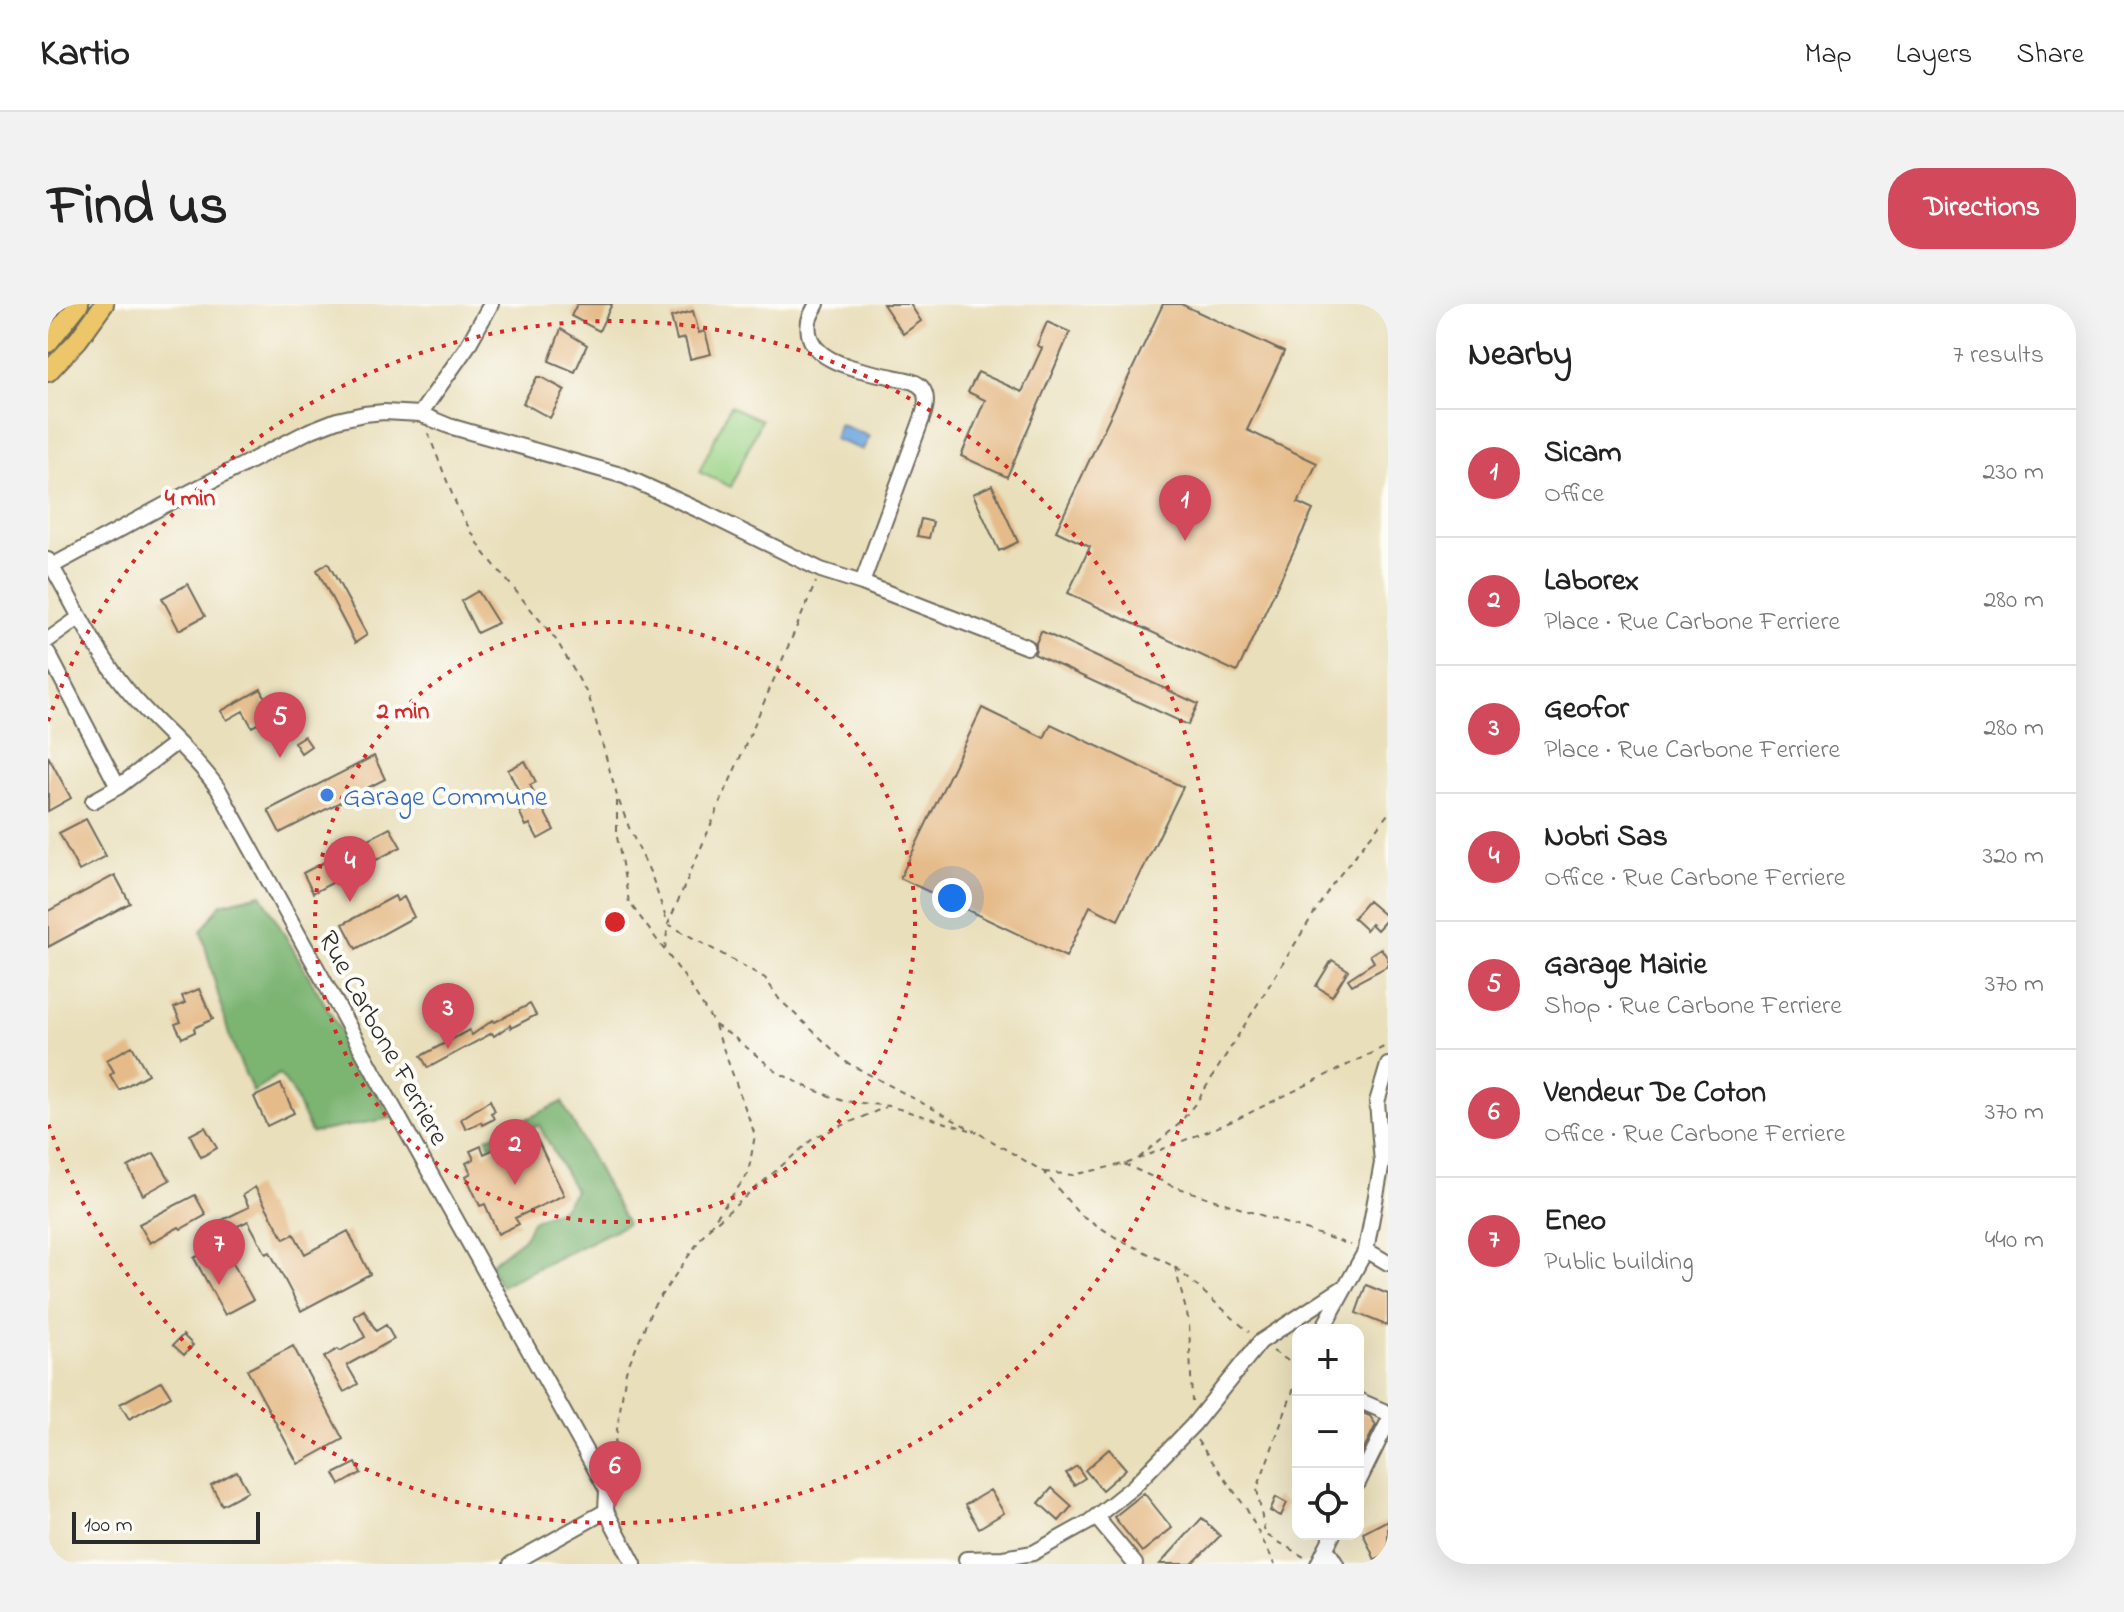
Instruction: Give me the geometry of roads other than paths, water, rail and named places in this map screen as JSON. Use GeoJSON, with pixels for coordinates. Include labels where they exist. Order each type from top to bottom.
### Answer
{"type":"FeatureCollection","features":[{"type":"Feature","properties":{"kind":"main road"},"geometry":{"type":"LineString","coordinates":[[48,343],[79,304]]}},
{"type":"Feature","properties":{"kind":"main road"},"geometry":{"type":"LineString","coordinates":[[48,372],[78,340],[104,304]]}},
{"type":"Feature","properties":{"kind":"street"},"geometry":{"type":"LineString","coordinates":[[420,414],[467,347],[491,304]]}},
{"type":"Feature","properties":{"kind":"street"},"geometry":{"type":"LineString","coordinates":[[817,304],[809,322],[815,349],[843,365],[911,381],[922,388],[926,398],[925,410],[862,583]]}},
{"type":"Feature","properties":{"kind":"street"},"geometry":{"type":"LineString","coordinates":[[50,563],[309,431],[364,414],[420,414],[449,426],[624,476],[821,570],[1027,647]]}},
{"type":"Feature","properties":{"kind":"street","name":"Rue Carbone Ferriere"},"geometry":{"type":"LineString","coordinates":[[50,563],[79,618],[121,683],[210,778],[239,824],[607,1490],[606,1511]]}},
{"type":"Feature","properties":{"kind":"street"},"geometry":{"type":"LineString","coordinates":[[48,640],[79,618]]}},
{"type":"Feature","properties":{"kind":"street"},"geometry":{"type":"LineString","coordinates":[[48,653],[118,787]]}},
{"type":"Feature","properties":{"kind":"street"},"geometry":{"type":"LineString","coordinates":[[93,801],[118,787],[177,742]]}},
{"type":"Feature","properties":{"kind":"street"},"geometry":{"type":"LineString","coordinates":[[1325,1324],[1366,1250],[1385,1164],[1384,1130],[1377,1102],[1388,1065]]}},
{"type":"Feature","properties":{"kind":"street"},"geometry":{"type":"LineString","coordinates":[[1366,1250],[1388,1263]]}},
{"type":"Feature","properties":{"kind":"street"},"geometry":{"type":"LineString","coordinates":[[966,1559],[1033,1553],[1096,1517],[1133,1487],[1193,1425],[1260,1342],[1344,1287]]}},
{"type":"Feature","properties":{"kind":"street"},"geometry":{"type":"LineString","coordinates":[[1331,1311],[1336,1324]]}},
{"type":"Feature","properties":{"kind":"street"},"geometry":{"type":"LineString","coordinates":[[1364,1403],[1388,1413]]}},
{"type":"Feature","properties":{"kind":"street"},"geometry":{"type":"LineString","coordinates":[[1364,1471],[1388,1422]]}},
{"type":"Feature","properties":{"kind":"street"},"geometry":{"type":"LineString","coordinates":[[511,1564],[606,1511],[634,1564]]}},
{"type":"Feature","properties":{"kind":"street"},"geometry":{"type":"LineString","coordinates":[[1096,1517],[1135,1564]]}},
{"type":"Feature","properties":{"kind":"street"},"geometry":{"type":"LineString","coordinates":[[1318,1564],[1330,1541]]}},
{"type":"Feature","properties":{"kind":"street"},"geometry":{"type":"LineString","coordinates":[[1330,1541],[1336,1564]]}},
{"type":"Feature","properties":{"kind":"water"},"geometry":{"type":"Polygon","coordinates":[[[839,424],[869,436],[863,450],[834,439],[839,424]]]}},
{"type":"Feature","properties":{"kind":"place","name":"Sicam"},"geometry":{"type":"Point","coordinates":[1185,541]}},
{"type":"Feature","properties":{"kind":"place","name":"Garage Mairie"},"geometry":{"type":"Point","coordinates":[280,758]}},
{"type":"Feature","properties":{"kind":"place","name":"Garage Commune"},"geometry":{"type":"Point","coordinates":[327,795]}},
{"type":"Feature","properties":{"kind":"place","name":"Nobri Sas"},"geometry":{"type":"Point","coordinates":[350,902]}},
{"type":"Feature","properties":{"kind":"place","name":"Geofor"},"geometry":{"type":"Point","coordinates":[448,1049]}},
{"type":"Feature","properties":{"kind":"place","name":"Laborex"},"geometry":{"type":"Point","coordinates":[515,1185]}},
{"type":"Feature","properties":{"kind":"place","name":"Eneo"},"geometry":{"type":"Point","coordinates":[219,1285]}},
{"type":"Feature","properties":{"kind":"place","name":"Vendeur De Coton"},"geometry":{"type":"Point","coordinates":[615,1507]}}]}
